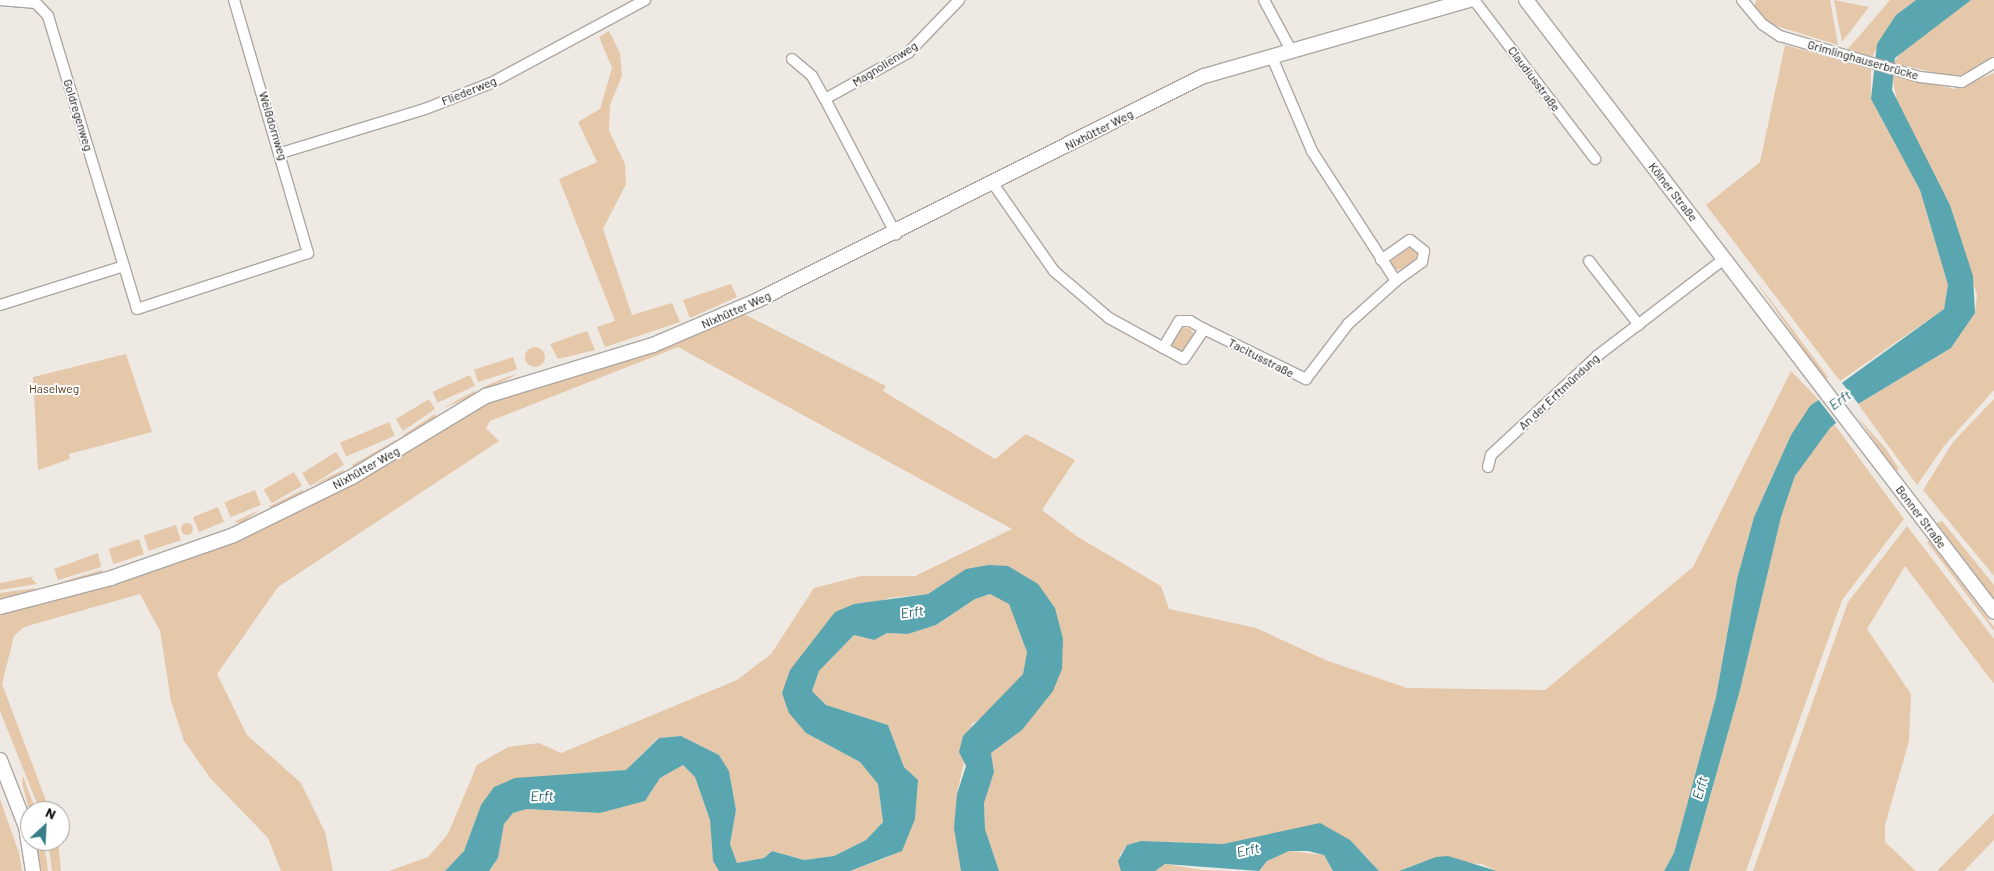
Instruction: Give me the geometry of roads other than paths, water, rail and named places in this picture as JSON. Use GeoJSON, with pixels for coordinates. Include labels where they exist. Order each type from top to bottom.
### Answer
{"type":"FeatureCollection","features":[{"type":"Feature","properties":{"kind":"main road","name":"Nixhütter Weg"},"geometry":{"type":"LineString","coordinates":[[0,607],[111,578],[226,538],[352,477],[486,396],[699,326],[896,234],[1204,76],[1271,55],[1469,0]]}},
{"type":"Feature","properties":{"kind":"main road","name":"Kölner Straße"},"geometry":{"type":"LineString","coordinates":[[1526,0],[1821,384]]}},
{"type":"Feature","properties":{"kind":"main road","name":"Bonner Straße"},"geometry":{"type":"LineString","coordinates":[[1821,384],[1994,612]]}},
{"type":"Feature","properties":{"kind":"main road"},"geometry":{"type":"LineString","coordinates":[[0,760],[26,827],[33,871]]}},
{"type":"Feature","properties":{"kind":"street","name":"Goldregenweg"},"geometry":{"type":"LineString","coordinates":[[0,0],[36,3],[48,16],[124,266]]}},
{"type":"Feature","properties":{"kind":"street","name":"Weißdornweg"},"geometry":{"type":"LineString","coordinates":[[124,266],[137,309],[308,252],[281,153],[234,0]]}},
{"type":"Feature","properties":{"kind":"street","name":"Fliederweg"},"geometry":{"type":"LineString","coordinates":[[281,153],[425,109],[491,83],[645,0]]}},
{"type":"Feature","properties":{"kind":"street","name":"Magnolienweg"},"geometry":{"type":"LineString","coordinates":[[825,99],[908,53],[959,0]]}},
{"type":"Feature","properties":{"kind":"street"},"geometry":{"type":"LineString","coordinates":[[1264,0],[1291,50]]}},
{"type":"Feature","properties":{"kind":"street","name":"Claudiusstraße"},"geometry":{"type":"LineString","coordinates":[[1474,0],[1595,159]]}},
{"type":"Feature","properties":{"kind":"street","name":"Grimlinghauserbrücke"},"geometry":{"type":"LineString","coordinates":[[1742,0],[1770,31],[1920,77],[1962,82],[1994,63]]}},
{"type":"Feature","properties":{"kind":"street"},"geometry":{"type":"LineString","coordinates":[[1271,55],[1312,151],[1396,282]]}},
{"type":"Feature","properties":{"kind":"street"},"geometry":{"type":"LineString","coordinates":[[792,59],[812,76],[896,234]]}},
{"type":"Feature","properties":{"kind":"street"},"geometry":{"type":"LineString","coordinates":[[994,185],[1054,271],[1109,318],[1163,348],[1188,358],[1204,328]]}},
{"type":"Feature","properties":{"kind":"street","name":"Tacitusstraße"},"geometry":{"type":"LineString","coordinates":[[1163,348],[1178,321],[1190,320],[1306,379],[1348,324],[1422,262],[1424,251],[1410,240],[1381,260]]}},
{"type":"Feature","properties":{"kind":"street","name":"An der Erftmündung"},"geometry":{"type":"LineString","coordinates":[[1488,467],[1491,455],[1597,356],[1725,258]]}},
{"type":"Feature","properties":{"kind":"street"},"geometry":{"type":"LineString","coordinates":[[1588,261],[1639,325]]}},
{"type":"Feature","properties":{"kind":"street"},"geometry":{"type":"LineString","coordinates":[[0,305],[124,266]]}},
{"type":"Feature","properties":{"kind":"water","name":"Erft"},"geometry":{"type":"Polygon","coordinates":[[[1916,0],[1971,0],[1895,58],[1892,90],[1950,205],[1973,276],[1975,313],[1951,348],[1858,404],[1830,428],[1795,476],[1781,517],[1740,690],[1689,871],[1664,871],[1674,853],[1716,697],[1737,579],[1754,517],[1791,435],[1810,406],[1944,309],[1948,285],[1920,190],[1871,99],[1877,44],[1896,15],[1916,0]]]}},
{"type":"Feature","properties":{"kind":"water","name":"Erft"},"geometry":{"type":"Polygon","coordinates":[[[989,565],[1008,566],[1038,584],[1055,608],[1063,639],[1062,669],[1053,691],[1022,730],[991,753],[994,772],[984,803],[985,829],[999,871],[961,871],[954,828],[957,794],[966,766],[959,752],[963,736],[1023,674],[1027,652],[1009,604],[990,594],[975,599],[936,625],[908,634],[887,633],[874,640],[854,635],[819,671],[812,691],[826,705],[888,725],[904,767],[918,780],[915,819],[902,851],[850,871],[719,871],[713,861],[710,820],[695,777],[683,765],[660,778],[645,801],[600,813],[527,809],[513,813],[504,824],[498,858],[489,871],[445,871],[464,851],[481,805],[494,787],[515,778],[626,770],[659,738],[681,736],[719,755],[729,771],[736,810],[730,844],[737,863],[764,858],[772,851],[804,860],[834,856],[866,840],[883,822],[878,784],[860,762],[806,733],[789,713],[782,693],[790,670],[835,612],[854,604],[928,594],[966,569],[989,565]]]}},
{"type":"Feature","properties":{"kind":"water","name":"Erft"},"geometry":{"type":"Polygon","coordinates":[[[1320,823],[1350,840],[1379,871],[1333,871],[1324,855],[1308,851],[1289,851],[1267,861],[1259,871],[1165,864],[1155,871],[1121,871],[1118,861],[1127,845],[1141,841],[1223,844],[1320,823]]]}},
{"type":"Feature","properties":{"kind":"water"},"geometry":{"type":"Polygon","coordinates":[[[1448,856],[1497,871],[1399,871],[1436,857],[1448,856]]]}},
{"type":"Feature","properties":{"kind":"park label","name":"Haselweg"},"geometry":{"type":"Point","coordinates":[54,389]}}]}
